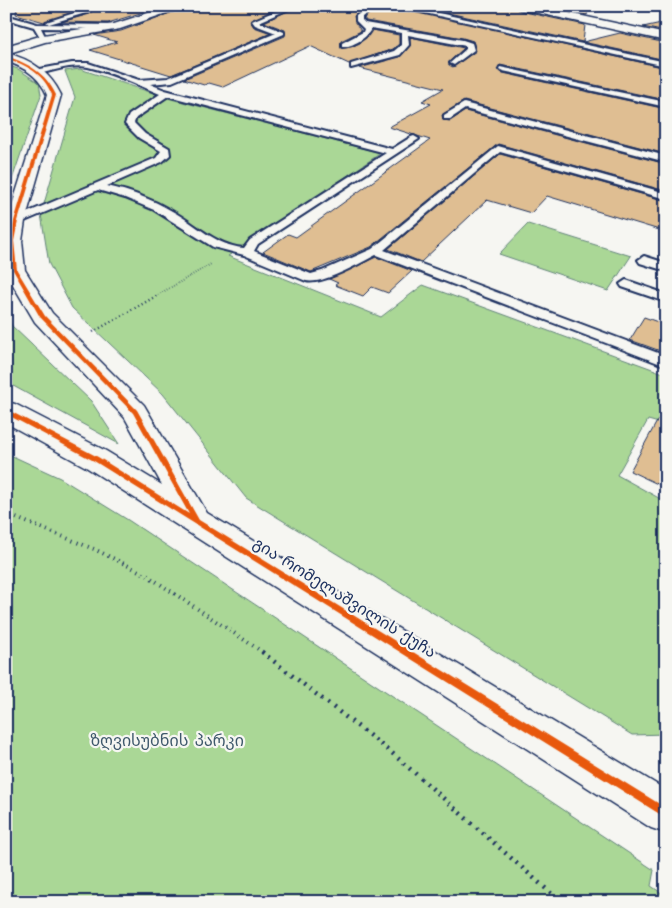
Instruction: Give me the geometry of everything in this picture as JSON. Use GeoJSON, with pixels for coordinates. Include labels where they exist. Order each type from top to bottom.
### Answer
{"type":"FeatureCollection","features":[{"type":"Feature","properties":{"kind":"street"},"geometry":{"type":"LineString","coordinates":[[6,50],[43,39],[116,26],[182,6]]}},
{"type":"Feature","properties":{"kind":"street"},"geometry":{"type":"LineString","coordinates":[[520,6],[666,38]]}},
{"type":"Feature","properties":{"kind":"street"},"geometry":{"type":"LineString","coordinates":[[6,57],[38,72],[49,83],[54,95],[16,221],[12,241],[15,270],[43,317],[135,412],[197,522]]}},
{"type":"Feature","properties":{"kind":"street","name":"გია რომელაშვილის ქუჩა"},"geometry":{"type":"LineString","coordinates":[[6,411],[96,459],[666,814]]}},
{"type":"Feature","properties":{"kind":"lane"},"geometry":{"type":"LineString","coordinates":[[138,82],[169,80],[282,33],[257,24],[256,21],[293,6]]}},
{"type":"Feature","properties":{"kind":"lane"},"geometry":{"type":"LineString","coordinates":[[345,45],[366,33],[368,29],[359,21],[360,16],[374,6]]}},
{"type":"Feature","properties":{"kind":"lane"},"geometry":{"type":"LineString","coordinates":[[396,6],[666,64]]}},
{"type":"Feature","properties":{"kind":"lane"},"geometry":{"type":"LineString","coordinates":[[37,26],[87,11]]}},
{"type":"Feature","properties":{"kind":"lane"},"geometry":{"type":"LineString","coordinates":[[6,17],[37,26],[116,26]]}},
{"type":"Feature","properties":{"kind":"lane"},"geometry":{"type":"LineString","coordinates":[[364,25],[462,42],[469,45],[470,50],[454,63]]}},
{"type":"Feature","properties":{"kind":"lane"},"geometry":{"type":"LineString","coordinates":[[37,26],[43,39]]}},
{"type":"Feature","properties":{"kind":"lane"},"geometry":{"type":"LineString","coordinates":[[354,66],[396,53],[405,45],[404,32]]}},
{"type":"Feature","properties":{"kind":"lane"},"geometry":{"type":"LineString","coordinates":[[38,72],[72,65],[88,65],[165,92],[394,152]]}},
{"type":"Feature","properties":{"kind":"lane"},"geometry":{"type":"LineString","coordinates":[[504,69],[666,105]]}},
{"type":"Feature","properties":{"kind":"lane"},"geometry":{"type":"LineString","coordinates":[[165,92],[162,87],[169,80]]}},
{"type":"Feature","properties":{"kind":"lane"},"geometry":{"type":"LineString","coordinates":[[16,221],[100,187],[159,160],[165,155],[166,150],[142,136],[129,124],[132,117],[165,92]]}},
{"type":"Feature","properties":{"kind":"lane"},"geometry":{"type":"LineString","coordinates":[[447,117],[464,106],[666,159]]}},
{"type":"Feature","properties":{"kind":"lane"},"geometry":{"type":"LineString","coordinates":[[247,252],[254,242],[414,139]]}},
{"type":"Feature","properties":{"kind":"lane"},"geometry":{"type":"LineString","coordinates":[[100,187],[130,195],[174,216],[224,249],[247,252],[255,257],[310,278],[326,274],[376,251],[498,149],[666,196]]}},
{"type":"Feature","properties":{"kind":"lane"},"geometry":{"type":"LineString","coordinates":[[376,251],[666,361]]}},
{"type":"Feature","properties":{"kind":"lane"},"geometry":{"type":"LineString","coordinates":[[644,260],[666,267]]}},
{"type":"Feature","properties":{"kind":"lane"},"geometry":{"type":"LineString","coordinates":[[626,284],[666,298]]}},
{"type":"Feature","properties":{"kind":"path"},"geometry":{"type":"LineString","coordinates":[[90,333],[217,261]]}},
{"type":"Feature","properties":{"kind":"path"},"geometry":{"type":"LineString","coordinates":[[6,514],[69,538],[146,574],[245,639],[325,698],[428,783],[561,902]]}},
{"type":"Feature","properties":{"kind":"green space"},"geometry":{"type":"Polygon","coordinates":[[[6,65],[18,69],[39,83],[41,95],[6,197],[6,65]]]}},
{"type":"Feature","properties":{"kind":"green space"},"geometry":{"type":"Polygon","coordinates":[[[80,69],[171,99],[381,153],[228,256],[381,317],[423,285],[666,374],[666,425],[648,420],[617,475],[666,502],[666,734],[632,735],[246,498],[163,394],[72,308],[49,264],[41,214],[75,97],[65,71],[80,69]]]}},
{"type":"Feature","properties":{"kind":"green space"},"geometry":{"type":"Polygon","coordinates":[[[528,224],[631,256],[608,291],[499,254],[528,224]]]}},
{"type":"Feature","properties":{"kind":"green space"},"geometry":{"type":"Polygon","coordinates":[[[6,313],[12,326],[91,401],[119,444],[6,382],[6,313]]]}},
{"type":"Feature","properties":{"kind":"green space","name":"ზღვისუბნის პარკი"},"geometry":{"type":"Polygon","coordinates":[[[6,453],[60,478],[128,520],[654,870],[651,886],[666,896],[666,902],[6,902],[6,453]]]}},
{"type":"Feature","properties":{"kind":"building"},"geometry":{"type":"Polygon","coordinates":[[[17,6],[163,6],[108,23],[61,22],[90,14],[92,11],[88,7],[44,22],[16,14],[17,6]]]}},
{"type":"Feature","properties":{"kind":"building"},"geometry":{"type":"Polygon","coordinates":[[[189,6],[282,6],[250,21],[254,27],[271,33],[171,75],[90,50],[117,42],[94,35],[121,31],[189,6]]]}},
{"type":"Feature","properties":{"kind":"building"},"geometry":{"type":"Polygon","coordinates":[[[298,6],[366,6],[354,16],[355,22],[361,31],[341,41],[341,48],[351,47],[360,43],[372,30],[399,35],[399,44],[393,49],[349,64],[310,46],[223,87],[209,83],[204,85],[184,79],[285,36],[285,30],[264,22],[298,6]]]}},
{"type":"Feature","properties":{"kind":"building"},"geometry":{"type":"Polygon","coordinates":[[[379,6],[391,6],[666,68],[666,100],[500,65],[497,70],[503,73],[666,109],[666,154],[464,101],[442,115],[443,120],[450,121],[465,111],[666,164],[666,191],[498,144],[371,247],[311,272],[263,252],[288,234],[296,237],[430,140],[389,127],[431,104],[422,101],[443,89],[359,68],[400,57],[410,46],[410,37],[464,48],[449,62],[449,65],[453,67],[476,51],[473,41],[463,38],[366,21],[364,18],[379,6]]]}},
{"type":"Feature","properties":{"kind":"building"},"geometry":{"type":"Polygon","coordinates":[[[416,6],[513,6],[520,11],[585,25],[583,42],[620,33],[666,43],[666,60],[416,6]]]}},
{"type":"Feature","properties":{"kind":"building"},"geometry":{"type":"Polygon","coordinates":[[[546,6],[589,6],[587,15],[546,6]]]}},
{"type":"Feature","properties":{"kind":"building"},"geometry":{"type":"Polygon","coordinates":[[[666,22],[666,32],[643,27],[666,22]]]}},
{"type":"Feature","properties":{"kind":"building"},"geometry":{"type":"Polygon","coordinates":[[[500,154],[666,201],[666,232],[547,196],[531,213],[487,200],[421,262],[388,249],[500,154]]]}},
{"type":"Feature","properties":{"kind":"building"},"geometry":{"type":"Polygon","coordinates":[[[376,257],[412,271],[388,293],[372,287],[363,296],[335,285],[338,283],[329,279],[376,257]]]}},
{"type":"Feature","properties":{"kind":"building"},"geometry":{"type":"Polygon","coordinates":[[[644,317],[666,325],[666,353],[630,340],[644,317]]]}},
{"type":"Feature","properties":{"kind":"building"},"geometry":{"type":"Polygon","coordinates":[[[666,405],[666,488],[630,471],[666,405]]]}},
{"type":"Feature","properties":{"kind":"cycle path"},"geometry":{"type":"LineString","coordinates":[[6,57],[35,70],[46,80],[54,95],[16,221],[12,241],[15,270],[43,317],[135,412],[196,519]]}},
{"type":"Feature","properties":{"kind":"cycle path"},"geometry":{"type":"LineString","coordinates":[[6,411],[96,459],[666,813]]}}]}
